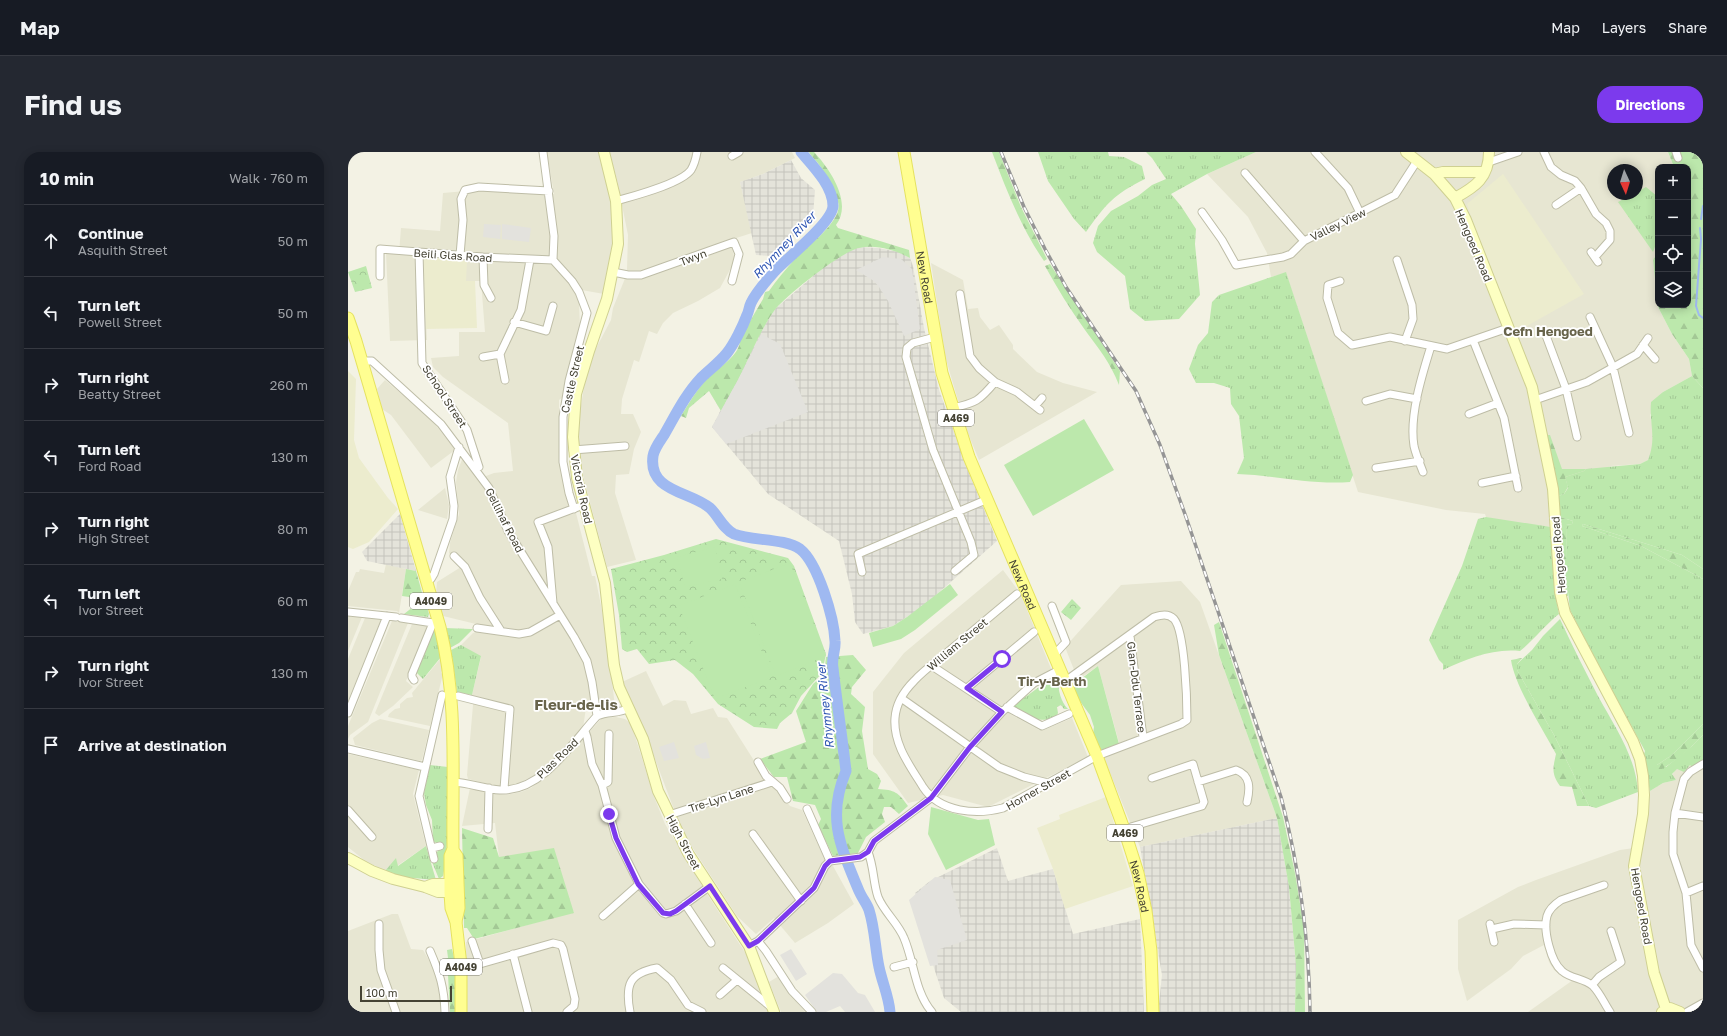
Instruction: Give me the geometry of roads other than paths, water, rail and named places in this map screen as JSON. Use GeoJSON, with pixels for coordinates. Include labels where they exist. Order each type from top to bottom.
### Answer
{"type":"FeatureCollection","features":[{"type":"Feature","properties":{"kind":"main road","name":"New Road"},"geometry":{"type":"LineString","coordinates":[[904,152],[935,337],[942,373],[952,408],[969,457],[1096,756],[1124,829],[1138,873],[1146,912],[1151,951],[1153,1012]]}},
{"type":"Feature","properties":{"kind":"main road","name":"A4049"},"geometry":{"type":"LineString","coordinates":[[348,318],[426,580],[436,622],[446,651],[450,680],[454,782],[453,849],[457,856],[454,888],[459,908],[456,922],[461,965],[461,1012]]}},
{"type":"Feature","properties":{"kind":"street"},"geometry":{"type":"LineString","coordinates":[[543,152],[554,236],[553,260],[572,281],[579,292],[587,313],[600,319]]}},
{"type":"Feature","properties":{"kind":"street","name":"Victoria Road"},"geometry":{"type":"LineString","coordinates":[[604,152],[616,201],[618,244],[607,299],[576,394],[573,450],[578,478],[579,507],[605,583],[614,666],[619,687],[629,708]]}},
{"type":"Feature","properties":{"kind":"street"},"geometry":{"type":"LineString","coordinates":[[616,201],[674,182],[683,177],[690,171],[697,152]]}},
{"type":"Feature","properties":{"kind":"street"},"geometry":{"type":"LineString","coordinates":[[732,156],[739,152]]}},
{"type":"Feature","properties":{"kind":"street"},"geometry":{"type":"LineString","coordinates":[[1315,152],[1348,188],[1360,213]]}},
{"type":"Feature","properties":{"kind":"street","name":"Hengoed Road"},"geometry":{"type":"LineString","coordinates":[[1406,152],[1434,174],[1455,198],[1466,220],[1532,387],[1553,489],[1560,592],[1565,613],[1633,741],[1640,759],[1643,776],[1643,814],[1634,866],[1654,973],[1664,1010],[1673,1008],[1680,1012]]}},
{"type":"Feature","properties":{"kind":"street"},"geometry":{"type":"LineString","coordinates":[[1434,174],[1488,162],[1518,152]]}},
{"type":"Feature","properties":{"kind":"street"},"geometry":{"type":"LineString","coordinates":[[1544,152],[1551,167],[1561,175],[1575,180],[1590,206],[1606,223],[1610,231],[1610,240],[1595,257]]}},
{"type":"Feature","properties":{"kind":"street","name":"Valley View"},"geometry":{"type":"LineString","coordinates":[[1245,173],[1304,241],[1395,195],[1417,161]]}},
{"type":"Feature","properties":{"kind":"street"},"geometry":{"type":"LineString","coordinates":[[1455,198],[1474,188],[1488,162]]}},
{"type":"Feature","properties":{"kind":"street"},"geometry":{"type":"LineString","coordinates":[[460,255],[463,220],[461,199],[465,190],[479,187],[549,191]]}},
{"type":"Feature","properties":{"kind":"street"},"geometry":{"type":"LineString","coordinates":[[1556,205],[1581,188]]}},
{"type":"Feature","properties":{"kind":"street"},"geometry":{"type":"LineString","coordinates":[[1202,212],[1222,240],[1236,265],[1283,257],[1291,254],[1304,241]]}},
{"type":"Feature","properties":{"kind":"street","name":"Twyn"},"geometry":{"type":"LineString","coordinates":[[613,272],[628,275],[641,275],[734,242],[738,254],[732,280]]}},
{"type":"Feature","properties":{"kind":"street","name":"Beili Glas Road"},"geometry":{"type":"LineString","coordinates":[[380,276],[380,249],[530,260],[553,260]]}},
{"type":"Feature","properties":{"kind":"street","name":"School Street"},"geometry":{"type":"LineString","coordinates":[[419,252],[422,363],[467,430],[479,467]]}},
{"type":"Feature","properties":{"kind":"street"},"geometry":{"type":"LineString","coordinates":[[483,257],[484,285],[491,298]]}},
{"type":"Feature","properties":{"kind":"street"},"geometry":{"type":"LineString","coordinates":[[505,380],[500,354],[521,310],[530,260]]}},
{"type":"Feature","properties":{"kind":"street"},"geometry":{"type":"LineString","coordinates":[[1397,260],[1412,305],[1413,319],[1405,341]]}},
{"type":"Feature","properties":{"kind":"street"},"geometry":{"type":"LineString","coordinates":[[1340,281],[1328,285],[1327,298],[1338,333],[1352,345],[1390,337],[1447,349],[1508,328]]}},
{"type":"Feature","properties":{"kind":"street"},"geometry":{"type":"LineString","coordinates":[[960,294],[970,356],[979,368],[994,382],[1017,392],[1038,408],[1042,398]]}},
{"type":"Feature","properties":{"kind":"street"},"geometry":{"type":"LineString","coordinates":[[514,322],[546,331],[553,306]]}},
{"type":"Feature","properties":{"kind":"street","name":"Castle Street"},"geometry":{"type":"LineString","coordinates":[[579,507],[569,493],[563,462],[563,416],[587,313]]}},
{"type":"Feature","properties":{"kind":"street"},"geometry":{"type":"LineString","coordinates":[[1590,318],[1613,367],[1629,433]]}},
{"type":"Feature","properties":{"kind":"street"},"geometry":{"type":"LineString","coordinates":[[584,325],[590,348]]}},
{"type":"Feature","properties":{"kind":"street"},"geometry":{"type":"LineString","coordinates":[[1546,333],[1566,390],[1577,437]]}},
{"type":"Feature","properties":{"kind":"street"},"geometry":{"type":"LineString","coordinates":[[935,337],[913,343],[907,348],[906,357],[933,450],[971,542],[974,555],[955,571]]}},
{"type":"Feature","properties":{"kind":"street"},"geometry":{"type":"LineString","coordinates":[[1535,400],[1587,382],[1637,354],[1648,338]]}},
{"type":"Feature","properties":{"kind":"street"},"geometry":{"type":"LineString","coordinates":[[1473,340],[1504,418],[1518,488]]}},
{"type":"Feature","properties":{"kind":"street"},"geometry":{"type":"LineString","coordinates":[[1643,345],[1655,359]]}},
{"type":"Feature","properties":{"kind":"street"},"geometry":{"type":"LineString","coordinates":[[1423,472],[1414,446],[1418,390],[1431,346]]}},
{"type":"Feature","properties":{"kind":"street"},"geometry":{"type":"LineString","coordinates":[[483,357],[500,354]]}},
{"type":"Feature","properties":{"kind":"street","name":"Gellihaf Road"},"geometry":{"type":"LineString","coordinates":[[362,361],[372,361],[441,424],[489,488],[508,531],[574,637],[586,662],[592,682],[597,716]]}},
{"type":"Feature","properties":{"kind":"street"},"geometry":{"type":"LineString","coordinates":[[952,408],[971,404],[982,397],[994,382]]}},
{"type":"Feature","properties":{"kind":"street"},"geometry":{"type":"LineString","coordinates":[[1366,401],[1390,394],[1417,399]]}},
{"type":"Feature","properties":{"kind":"street"},"geometry":{"type":"LineString","coordinates":[[1469,414],[1498,403]]}},
{"type":"Feature","properties":{"kind":"street"},"geometry":{"type":"LineString","coordinates":[[573,450],[625,446]]}},
{"type":"Feature","properties":{"kind":"street"},"geometry":{"type":"LineString","coordinates":[[426,580],[433,577],[453,519],[454,506],[450,477],[459,447]]}},
{"type":"Feature","properties":{"kind":"street"},"geometry":{"type":"LineString","coordinates":[[1376,468],[1420,462]]}},
{"type":"Feature","properties":{"kind":"street"},"geometry":{"type":"LineString","coordinates":[[1482,483],[1516,476]]}},
{"type":"Feature","properties":{"kind":"street"},"geometry":{"type":"LineString","coordinates":[[862,572],[858,554],[957,510],[988,499]]}},
{"type":"Feature","properties":{"kind":"street"},"geometry":{"type":"LineString","coordinates":[[553,603],[548,547],[538,522],[579,507]]}},
{"type":"Feature","properties":{"kind":"street"},"geometry":{"type":"LineString","coordinates":[[454,556],[465,567],[480,598],[501,631]]}},
{"type":"Feature","properties":{"kind":"street","name":"William Street"},"geometry":{"type":"LineString","coordinates":[[901,698],[915,680],[1017,594]]}},
{"type":"Feature","properties":{"kind":"street"},"geometry":{"type":"LineString","coordinates":[[1052,606],[1066,642],[1053,656]]}},
{"type":"Feature","properties":{"kind":"street"},"geometry":{"type":"LineString","coordinates":[[348,612],[436,622],[412,674],[414,680]]}},
{"type":"Feature","properties":{"kind":"street","name":"Horner Street"},"geometry":{"type":"LineString","coordinates":[[931,798],[958,810],[990,812],[1014,803],[1096,756],[1181,724],[1187,720],[1183,651],[1178,624],[1170,615],[1165,614],[1154,617],[1130,636]]}},
{"type":"Feature","properties":{"kind":"street"},"geometry":{"type":"LineString","coordinates":[[477,628],[519,634],[532,632],[560,615]]}},
{"type":"Feature","properties":{"kind":"street"},"geometry":{"type":"LineString","coordinates":[[348,713],[387,616]]}},
{"type":"Feature","properties":{"kind":"street"},"geometry":{"type":"LineString","coordinates":[[967,688],[1034,632]]}},
{"type":"Feature","properties":{"kind":"street"},"geometry":{"type":"LineString","coordinates":[[1064,682],[1130,636]]}},
{"type":"Feature","properties":{"kind":"street","name":"Glan-Ddu Terrace"},"geometry":{"type":"LineString","coordinates":[[1130,636],[1143,738]]}},
{"type":"Feature","properties":{"kind":"street"},"geometry":{"type":"LineString","coordinates":[[932,666],[1004,709],[1042,726],[1069,714]]}},
{"type":"Feature","properties":{"kind":"street"},"geometry":{"type":"LineString","coordinates":[[812,1012],[792,991],[766,951],[753,943],[814,888],[825,866],[832,861],[860,857],[868,852],[874,841],[931,798],[970,747],[1004,709],[1034,682],[1059,670]]}},
{"type":"Feature","properties":{"kind":"street"},"geometry":{"type":"LineString","coordinates":[[434,859],[419,796],[442,695]]}},
{"type":"Feature","properties":{"kind":"street"},"geometry":{"type":"LineString","coordinates":[[458,696],[510,709],[504,789]]}},
{"type":"Feature","properties":{"kind":"street"},"geometry":{"type":"LineString","coordinates":[[931,798],[912,769],[899,745],[895,718],[896,709],[901,698],[990,761],[1009,771],[1048,783]]}},
{"type":"Feature","properties":{"kind":"street"},"geometry":{"type":"LineString","coordinates":[[597,716],[603,713],[624,711],[629,708]]}},
{"type":"Feature","properties":{"kind":"street","name":"High Street"},"geometry":{"type":"LineString","coordinates":[[629,708],[643,739],[658,791],[688,853],[710,886],[753,943],[774,1010]]}},
{"type":"Feature","properties":{"kind":"street","name":"Plas Road"},"geometry":{"type":"LineString","coordinates":[[454,782],[489,788],[504,789],[522,787],[543,774],[585,731],[597,716]]}},
{"type":"Feature","properties":{"kind":"street"},"geometry":{"type":"LineString","coordinates":[[585,731],[592,764],[602,785],[616,838],[638,884],[663,913],[666,914],[676,911],[710,886]]}},
{"type":"Feature","properties":{"kind":"street"},"geometry":{"type":"LineString","coordinates":[[602,785],[608,782],[609,734]]}},
{"type":"Feature","properties":{"kind":"street"},"geometry":{"type":"LineString","coordinates":[[348,749],[425,767]]}},
{"type":"Feature","properties":{"kind":"street","name":"Tre-Lyn Lane"},"geometry":{"type":"LineString","coordinates":[[758,762],[766,776],[780,788],[787,799]]}},
{"type":"Feature","properties":{"kind":"street"},"geometry":{"type":"LineString","coordinates":[[1124,829],[1202,806],[1204,802],[1193,764],[1152,778]]}},
{"type":"Feature","properties":{"kind":"street"},"geometry":{"type":"LineString","coordinates":[[1703,764],[1690,772],[1684,779],[1675,813],[1673,832],[1673,854],[1686,893],[1691,945],[1703,968]]}},
{"type":"Feature","properties":{"kind":"street"},"geometry":{"type":"LineString","coordinates":[[1198,782],[1236,770],[1239,771],[1246,777],[1249,785],[1250,791],[1247,802]]}},
{"type":"Feature","properties":{"kind":"street","name":"Tre-Lyn Lane"},"geometry":{"type":"LineString","coordinates":[[670,815],[772,782]]}},
{"type":"Feature","properties":{"kind":"street"},"geometry":{"type":"LineString","coordinates":[[488,829],[489,788]]}},
{"type":"Feature","properties":{"kind":"street"},"geometry":{"type":"LineString","coordinates":[[807,809],[832,861]]}},
{"type":"Feature","properties":{"kind":"street"},"geometry":{"type":"LineString","coordinates":[[348,810],[372,837]]}},
{"type":"Feature","properties":{"kind":"street"},"geometry":{"type":"LineString","coordinates":[[1675,813],[1703,817]]}},
{"type":"Feature","properties":{"kind":"street"},"geometry":{"type":"LineString","coordinates":[[752,834],[801,901]]}},
{"type":"Feature","properties":{"kind":"street"},"geometry":{"type":"LineString","coordinates":[[432,848],[440,846]]}},
{"type":"Feature","properties":{"kind":"street"},"geometry":{"type":"LineString","coordinates":[[868,852],[872,862],[877,895],[882,907],[904,937],[913,962],[920,991],[932,1012]]}},
{"type":"Feature","properties":{"kind":"street"},"geometry":{"type":"LineString","coordinates":[[348,858],[372,871],[393,879],[432,890],[454,888]]}},
{"type":"Feature","properties":{"kind":"street"},"geometry":{"type":"LineString","coordinates":[[603,916],[638,884]]}},
{"type":"Feature","properties":{"kind":"street"},"geometry":{"type":"LineString","coordinates":[[1604,885],[1561,900],[1555,904],[1547,916],[1546,924],[1547,935],[1555,964],[1568,976],[1581,979],[1592,985],[1610,1012]]}},
{"type":"Feature","properties":{"kind":"street"},"geometry":{"type":"LineString","coordinates":[[1686,893],[1703,886]]}},
{"type":"Feature","properties":{"kind":"street"},"geometry":{"type":"LineString","coordinates":[[685,904],[711,943]]}},
{"type":"Feature","properties":{"kind":"street"},"geometry":{"type":"LineString","coordinates":[[380,924],[379,950],[381,970],[396,1012]]}},
{"type":"Feature","properties":{"kind":"street"},"geometry":{"type":"LineString","coordinates":[[1494,942],[1491,927],[1514,924],[1546,924]]}},
{"type":"Feature","properties":{"kind":"street"},"geometry":{"type":"LineString","coordinates":[[1592,985],[1599,977],[1621,962],[1611,931]]}},
{"type":"Feature","properties":{"kind":"street"},"geometry":{"type":"LineString","coordinates":[[472,942],[480,964],[553,943],[562,946],[575,999],[574,1006],[568,1012]]}},
{"type":"Feature","properties":{"kind":"street"},"geometry":{"type":"LineString","coordinates":[[430,951],[440,973],[444,991],[445,1012]]}},
{"type":"Feature","properties":{"kind":"street"},"geometry":{"type":"LineString","coordinates":[[513,954],[528,1012]]}},
{"type":"Feature","properties":{"kind":"street"},"geometry":{"type":"LineString","coordinates":[[894,967],[913,962]]}},
{"type":"Feature","properties":{"kind":"street"},"geometry":{"type":"LineString","coordinates":[[630,1012],[628,1000],[631,980],[642,971],[657,968],[670,980],[688,1005],[702,1012]]}},
{"type":"Feature","properties":{"kind":"street"},"geometry":{"type":"LineString","coordinates":[[723,968],[774,1010]]}},
{"type":"Feature","properties":{"kind":"street"},"geometry":{"type":"LineString","coordinates":[[720,995],[737,980]]}},
{"type":"Feature","properties":{"kind":"street"},"geometry":{"type":"LineString","coordinates":[[1686,1012],[1703,1003]]}},
{"type":"Feature","properties":{"kind":"waterway","name":"Rhymney River"},"geometry":{"type":"LineString","coordinates":[[801,152],[822,177],[830,191],[833,206],[831,213],[817,231],[775,271],[762,286],[750,304],[748,314],[730,349],[690,391],[657,445],[653,456],[653,468],[657,477],[664,484],[702,502],[710,508],[730,532],[749,538],[777,541],[794,545],[807,556],[819,578],[832,619],[834,631],[835,644],[833,664],[846,771],[840,788],[837,804],[838,832],[859,891],[869,910],[873,924],[879,967],[890,1012]]}},
{"type":"Feature","properties":{"kind":"waterway"},"geometry":{"type":"LineString","coordinates":[[1701,219],[1703,206]]}},
{"type":"Feature","properties":{"kind":"waterway"},"geometry":{"type":"LineString","coordinates":[[1700,228],[1701,239],[1696,306],[1699,315],[1703,318]]}},
{"type":"Feature","properties":{"kind":"railway"},"geometry":{"type":"LineString","coordinates":[[1001,152],[1024,207],[1066,287],[1136,391],[1160,445],[1186,517],[1281,797],[1288,824],[1302,904],[1308,957],[1310,1012]]}},
{"type":"Feature","properties":{"kind":"district","name":"Cefn Hengoed"},"geometry":{"type":"Point","coordinates":[1548,331]}},
{"type":"Feature","properties":{"kind":"district","name":"Tir-y-Berth"},"geometry":{"type":"Point","coordinates":[1052,681]}},
{"type":"Feature","properties":{"kind":"district","name":"Fleur-de-lis"},"geometry":{"type":"Point","coordinates":[576,704]}}]}
